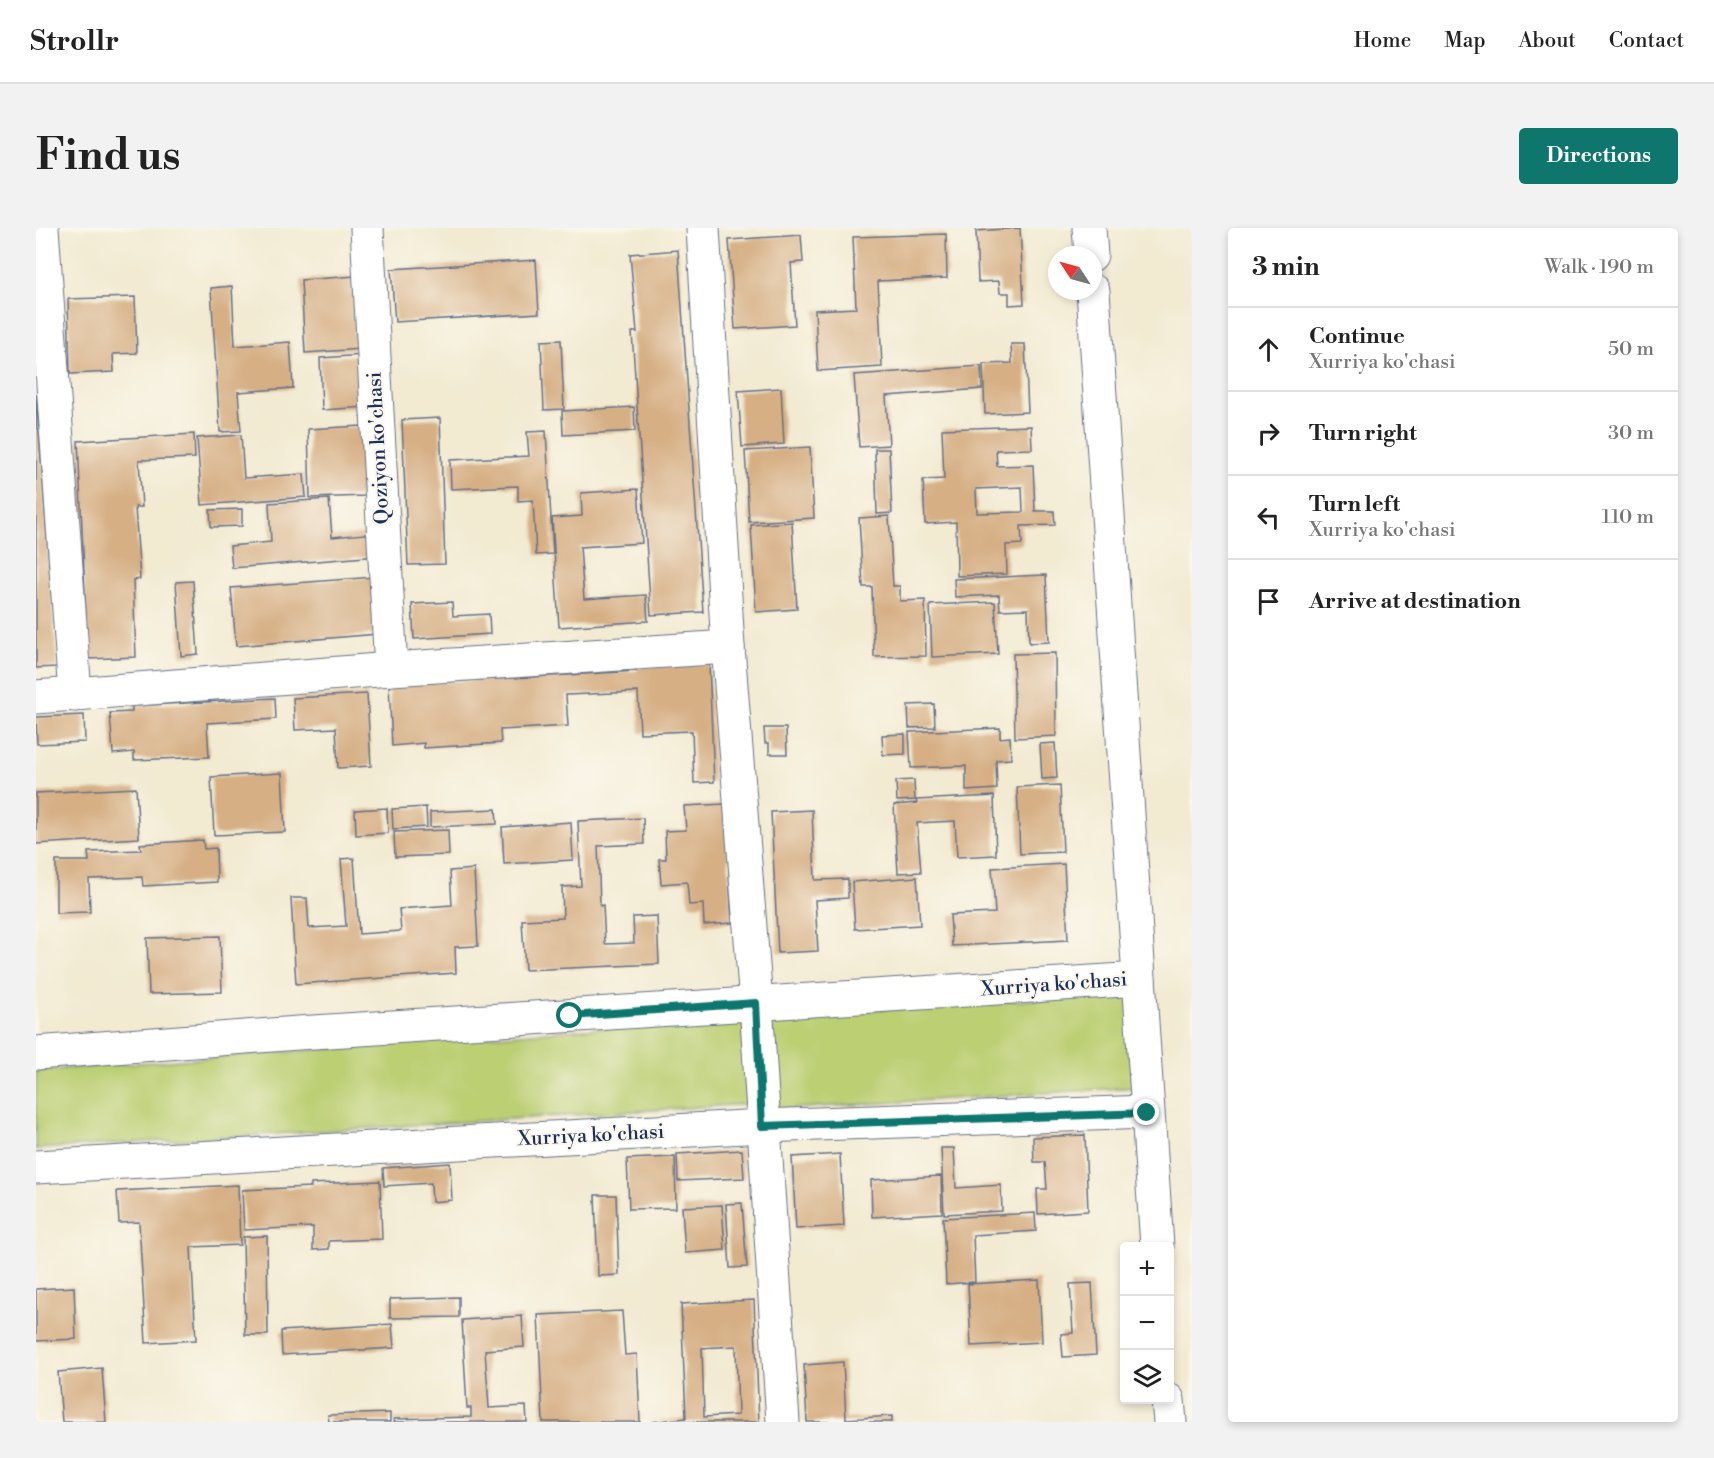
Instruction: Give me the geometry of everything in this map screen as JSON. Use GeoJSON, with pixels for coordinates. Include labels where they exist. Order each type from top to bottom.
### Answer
{"type":"FeatureCollection","features":[{"type":"Feature","properties":{"kind":"street"},"geometry":{"type":"LineString","coordinates":[[42,228],[75,695]]}},
{"type":"Feature","properties":{"kind":"street","name":"Qoziyon ko'chasi"},"geometry":{"type":"LineString","coordinates":[[367,228],[392,669]]}},
{"type":"Feature","properties":{"kind":"street"},"geometry":{"type":"LineString","coordinates":[[703,228],[728,647],[756,1003],[762,1126],[783,1422]]}},
{"type":"Feature","properties":{"kind":"street"},"geometry":{"type":"LineString","coordinates":[[1089,228],[1090,246]]}},
{"type":"Feature","properties":{"kind":"street"},"geometry":{"type":"LineString","coordinates":[[1094,300],[1157,1242]]}},
{"type":"Feature","properties":{"kind":"street"},"geometry":{"type":"LineString","coordinates":[[36,697],[392,669],[728,647]]}},
{"type":"Feature","properties":{"kind":"street","name":"Xurriya ko'chasi"},"geometry":{"type":"LineString","coordinates":[[36,1053],[1139,979]]}},
{"type":"Feature","properties":{"kind":"street","name":"Xurriya ko'chasi"},"geometry":{"type":"LineString","coordinates":[[36,1167],[762,1126],[1147,1113]]}},
{"type":"Feature","properties":{"kind":"street"},"geometry":{"type":"LineString","coordinates":[[1168,1404],[1170,1422]]}},
{"type":"Feature","properties":{"kind":"green space"},"geometry":{"type":"Polygon","coordinates":[[[1132,994],[1137,1087],[771,1110],[766,1016],[1132,994]]]}},
{"type":"Feature","properties":{"kind":"green space"},"geometry":{"type":"Polygon","coordinates":[[[744,1017],[747,1104],[36,1149],[36,1071],[744,1017]]]}},
{"type":"Feature","properties":{"kind":"building"},"geometry":{"type":"Polygon","coordinates":[[[1020,228],[1024,304],[1009,305],[1009,293],[1000,293],[999,281],[978,282],[976,231],[1020,228]]]}},
{"type":"Feature","properties":{"kind":"building"},"geometry":{"type":"Polygon","coordinates":[[[946,234],[947,278],[878,281],[882,367],[818,371],[815,310],[856,308],[853,237],[946,234]]]}},
{"type":"Feature","properties":{"kind":"building"},"geometry":{"type":"Polygon","coordinates":[[[801,235],[803,262],[791,263],[795,325],[735,329],[729,240],[801,235]]]}},
{"type":"Feature","properties":{"kind":"building"},"geometry":{"type":"Polygon","coordinates":[[[678,250],[703,612],[651,615],[632,332],[637,332],[630,254],[678,250]]]}},
{"type":"Feature","properties":{"kind":"building"},"geometry":{"type":"Polygon","coordinates":[[[536,260],[539,313],[395,322],[391,269],[536,260]]]}},
{"type":"Feature","properties":{"kind":"building"},"geometry":{"type":"Polygon","coordinates":[[[356,276],[361,349],[305,353],[301,280],[356,276]]]}},
{"type":"Feature","properties":{"kind":"building"},"geometry":{"type":"Polygon","coordinates":[[[232,286],[235,346],[290,342],[293,388],[238,392],[241,431],[220,432],[211,288],[232,286]]]}},
{"type":"Feature","properties":{"kind":"building"},"geometry":{"type":"Polygon","coordinates":[[[135,297],[137,353],[113,354],[114,372],[70,374],[68,299],[135,297]]]}},
{"type":"Feature","properties":{"kind":"building"},"geometry":{"type":"Polygon","coordinates":[[[561,340],[564,409],[544,410],[541,341],[561,340]]]}},
{"type":"Feature","properties":{"kind":"building"},"geometry":{"type":"Polygon","coordinates":[[[1011,344],[1025,344],[1028,412],[985,414],[983,364],[1012,363],[1011,344]]]}},
{"type":"Feature","properties":{"kind":"building"},"geometry":{"type":"Polygon","coordinates":[[[364,355],[367,407],[322,410],[320,358],[364,355]]]}},
{"type":"Feature","properties":{"kind":"building"},"geometry":{"type":"Polygon","coordinates":[[[981,366],[982,389],[886,396],[889,445],[859,447],[854,375],[981,366]]]}},
{"type":"Feature","properties":{"kind":"building"},"geometry":{"type":"Polygon","coordinates":[[[781,388],[784,444],[742,447],[738,391],[781,388]]]}},
{"type":"Feature","properties":{"kind":"building"},"geometry":{"type":"Polygon","coordinates":[[[36,394],[57,667],[36,668],[36,394]]]}},
{"type":"Feature","properties":{"kind":"building"},"geometry":{"type":"Polygon","coordinates":[[[634,407],[635,431],[563,435],[562,411],[634,407]]]}},
{"type":"Feature","properties":{"kind":"building"},"geometry":{"type":"Polygon","coordinates":[[[440,418],[445,564],[408,565],[402,420],[440,418]]]}},
{"type":"Feature","properties":{"kind":"building"},"geometry":{"type":"Polygon","coordinates":[[[362,426],[365,496],[310,498],[308,429],[362,426]]]}},
{"type":"Feature","properties":{"kind":"building"},"geometry":{"type":"Polygon","coordinates":[[[1031,426],[1032,449],[996,450],[997,466],[1033,465],[1035,511],[1054,511],[1055,525],[1021,526],[1022,544],[1006,545],[1007,574],[957,576],[956,522],[925,524],[923,480],[944,479],[942,429],[1031,426]],[[1022,487],[976,489],[977,513],[1023,512],[1022,487]]]}},
{"type":"Feature","properties":{"kind":"building"},"geometry":{"type":"Polygon","coordinates":[[[546,431],[553,554],[536,555],[533,500],[518,501],[518,486],[451,489],[450,460],[529,456],[527,432],[546,431]]]}},
{"type":"Feature","properties":{"kind":"building"},"geometry":{"type":"Polygon","coordinates":[[[194,434],[195,458],[139,460],[142,507],[135,507],[140,579],[133,580],[136,657],[88,659],[78,441],[194,434]]]}},
{"type":"Feature","properties":{"kind":"building"},"geometry":{"type":"Polygon","coordinates":[[[241,435],[244,478],[304,474],[306,497],[202,505],[197,438],[241,435]]]}},
{"type":"Feature","properties":{"kind":"building"},"geometry":{"type":"Polygon","coordinates":[[[810,447],[814,518],[749,522],[745,451],[810,447]]]}},
{"type":"Feature","properties":{"kind":"building"},"geometry":{"type":"Polygon","coordinates":[[[875,449],[889,449],[892,513],[877,514],[875,449]]]}},
{"type":"Feature","properties":{"kind":"building"},"geometry":{"type":"Polygon","coordinates":[[[638,489],[642,543],[580,547],[584,599],[646,595],[648,621],[559,627],[552,518],[582,516],[581,493],[638,489]]]}},
{"type":"Feature","properties":{"kind":"building"},"geometry":{"type":"Polygon","coordinates":[[[329,499],[332,537],[376,533],[378,556],[232,568],[230,546],[271,542],[269,503],[329,499]]]}},
{"type":"Feature","properties":{"kind":"building"},"geometry":{"type":"Polygon","coordinates":[[[242,509],[242,526],[211,527],[210,510],[242,509]]]}},
{"type":"Feature","properties":{"kind":"building"},"geometry":{"type":"Polygon","coordinates":[[[889,516],[893,586],[900,586],[900,601],[925,600],[926,656],[874,657],[872,587],[863,587],[859,518],[889,516]]]}},
{"type":"Feature","properties":{"kind":"building"},"geometry":{"type":"Polygon","coordinates":[[[792,522],[797,609],[756,612],[751,525],[792,522]]]}},
{"type":"Feature","properties":{"kind":"building"},"geometry":{"type":"Polygon","coordinates":[[[1046,575],[1049,642],[1029,643],[1028,609],[1000,610],[999,595],[955,597],[954,579],[1046,575]]]}},
{"type":"Feature","properties":{"kind":"building"},"geometry":{"type":"Polygon","coordinates":[[[374,577],[378,634],[236,646],[231,588],[374,577]]]}},
{"type":"Feature","properties":{"kind":"building"},"geometry":{"type":"Polygon","coordinates":[[[193,581],[198,654],[181,656],[176,582],[193,581]]]}},
{"type":"Feature","properties":{"kind":"building"},"geometry":{"type":"Polygon","coordinates":[[[452,602],[453,616],[489,614],[490,634],[414,639],[412,604],[452,602]]]}},
{"type":"Feature","properties":{"kind":"building"},"geometry":{"type":"Polygon","coordinates":[[[995,602],[998,654],[932,657],[930,605],[995,602]]]}},
{"type":"Feature","properties":{"kind":"building"},"geometry":{"type":"Polygon","coordinates":[[[1055,653],[1056,736],[1015,738],[1013,654],[1055,653]]]}},
{"type":"Feature","properties":{"kind":"building"},"geometry":{"type":"Polygon","coordinates":[[[709,664],[714,782],[694,783],[692,731],[640,733],[638,692],[566,695],[568,726],[500,730],[501,743],[424,748],[424,743],[392,746],[389,685],[637,671],[637,667],[709,664]]]}},
{"type":"Feature","properties":{"kind":"building"},"geometry":{"type":"Polygon","coordinates":[[[367,694],[371,766],[338,768],[336,728],[295,730],[293,698],[367,694]]]}},
{"type":"Feature","properties":{"kind":"building"},"geometry":{"type":"Polygon","coordinates":[[[275,698],[276,719],[207,723],[209,757],[134,760],[134,752],[113,754],[110,713],[132,712],[132,706],[275,698]]]}},
{"type":"Feature","properties":{"kind":"building"},"geometry":{"type":"Polygon","coordinates":[[[934,704],[935,727],[909,728],[908,705],[934,704]]]}},
{"type":"Feature","properties":{"kind":"building"},"geometry":{"type":"Polygon","coordinates":[[[84,715],[85,742],[37,744],[36,717],[84,715]]]}},
{"type":"Feature","properties":{"kind":"building"},"geometry":{"type":"Polygon","coordinates":[[[764,728],[786,728],[787,754],[769,754],[769,743],[765,743],[764,728]]]}},
{"type":"Feature","properties":{"kind":"building"},"geometry":{"type":"Polygon","coordinates":[[[1000,728],[1000,738],[1010,737],[1011,759],[996,760],[997,789],[966,791],[966,766],[911,768],[909,732],[1000,728]]]}},
{"type":"Feature","properties":{"kind":"building"},"geometry":{"type":"Polygon","coordinates":[[[905,734],[905,754],[883,755],[882,735],[905,734]]]}},
{"type":"Feature","properties":{"kind":"building"},"geometry":{"type":"Polygon","coordinates":[[[1055,743],[1057,778],[1042,779],[1040,744],[1055,743]]]}},
{"type":"Feature","properties":{"kind":"building"},"geometry":{"type":"Polygon","coordinates":[[[282,773],[285,832],[214,835],[211,777],[282,773]]]}},
{"type":"Feature","properties":{"kind":"building"},"geometry":{"type":"Polygon","coordinates":[[[914,780],[915,800],[897,801],[896,781],[914,780]]]}},
{"type":"Feature","properties":{"kind":"building"},"geometry":{"type":"Polygon","coordinates":[[[1060,785],[1063,852],[1020,854],[1017,787],[1060,785]]]}},
{"type":"Feature","properties":{"kind":"building"},"geometry":{"type":"Polygon","coordinates":[[[136,788],[139,838],[36,844],[36,793],[136,788]]]}},
{"type":"Feature","properties":{"kind":"building"},"geometry":{"type":"Polygon","coordinates":[[[994,796],[996,855],[957,857],[955,821],[917,823],[921,872],[898,873],[894,805],[917,803],[916,800],[994,796]]]}},
{"type":"Feature","properties":{"kind":"building"},"geometry":{"type":"Polygon","coordinates":[[[725,804],[732,923],[704,925],[703,904],[689,905],[687,882],[661,884],[659,859],[666,859],[665,831],[686,830],[684,806],[725,804]]]}},
{"type":"Feature","properties":{"kind":"building"},"geometry":{"type":"Polygon","coordinates":[[[426,807],[427,827],[393,829],[392,809],[426,807]]]}},
{"type":"Feature","properties":{"kind":"building"},"geometry":{"type":"Polygon","coordinates":[[[387,808],[388,833],[356,835],[355,810],[387,808]]]}},
{"type":"Feature","properties":{"kind":"building"},"geometry":{"type":"Polygon","coordinates":[[[496,809],[497,824],[430,827],[430,812],[496,809]]]}},
{"type":"Feature","properties":{"kind":"building"},"geometry":{"type":"Polygon","coordinates":[[[812,810],[815,880],[848,879],[848,898],[815,900],[818,951],[778,953],[771,812],[812,810]]]}},
{"type":"Feature","properties":{"kind":"building"},"geometry":{"type":"Polygon","coordinates":[[[643,818],[644,844],[598,846],[600,906],[603,905],[605,944],[634,943],[633,917],[657,916],[659,964],[525,970],[522,920],[563,918],[562,887],[581,886],[578,821],[643,818]]]}},
{"type":"Feature","properties":{"kind":"building"},"geometry":{"type":"Polygon","coordinates":[[[571,822],[573,860],[504,864],[502,827],[571,822]]]}},
{"type":"Feature","properties":{"kind":"building"},"geometry":{"type":"Polygon","coordinates":[[[448,830],[449,855],[395,857],[394,832],[448,830]]]}},
{"type":"Feature","properties":{"kind":"building"},"geometry":{"type":"Polygon","coordinates":[[[203,840],[204,849],[216,848],[217,882],[143,886],[142,877],[89,879],[90,912],[56,913],[56,861],[89,861],[88,852],[141,850],[140,844],[203,840]]]}},
{"type":"Feature","properties":{"kind":"building"},"geometry":{"type":"Polygon","coordinates":[[[354,858],[359,934],[401,931],[399,909],[452,905],[450,871],[474,869],[478,946],[455,947],[456,973],[296,984],[291,898],[307,898],[309,928],[346,926],[341,859],[354,858]]]}},
{"type":"Feature","properties":{"kind":"building"},"geometry":{"type":"Polygon","coordinates":[[[1064,864],[1068,940],[952,946],[950,915],[995,913],[992,868],[1064,864]]]}},
{"type":"Feature","properties":{"kind":"building"},"geometry":{"type":"Polygon","coordinates":[[[917,877],[920,925],[855,929],[852,882],[917,877]]]}},
{"type":"Feature","properties":{"kind":"building"},"geometry":{"type":"Polygon","coordinates":[[[220,936],[222,992],[149,994],[147,938],[220,936]]]}},
{"type":"Feature","properties":{"kind":"building"},"geometry":{"type":"Polygon","coordinates":[[[1085,1135],[1088,1211],[1038,1214],[1037,1189],[1047,1189],[1045,1162],[1034,1162],[1033,1137],[1085,1135]]]}},
{"type":"Feature","properties":{"kind":"building"},"geometry":{"type":"Polygon","coordinates":[[[941,1148],[954,1148],[956,1188],[1001,1185],[1002,1211],[944,1214],[941,1148]]]}},
{"type":"Feature","properties":{"kind":"building"},"geometry":{"type":"Polygon","coordinates":[[[742,1150],[744,1178],[678,1181],[677,1154],[742,1150]]]}},
{"type":"Feature","properties":{"kind":"building"},"geometry":{"type":"Polygon","coordinates":[[[840,1154],[844,1226],[796,1229],[792,1157],[840,1154]]]}},
{"type":"Feature","properties":{"kind":"building"},"geometry":{"type":"Polygon","coordinates":[[[675,1157],[676,1208],[629,1209],[627,1159],[675,1157]]]}},
{"type":"Feature","properties":{"kind":"building"},"geometry":{"type":"Polygon","coordinates":[[[450,1163],[452,1200],[432,1202],[431,1183],[384,1186],[383,1168],[450,1163]]]}},
{"type":"Feature","properties":{"kind":"building"},"geometry":{"type":"Polygon","coordinates":[[[941,1176],[942,1213],[872,1217],[871,1180],[941,1176]]]}},
{"type":"Feature","properties":{"kind":"building"},"geometry":{"type":"Polygon","coordinates":[[[380,1181],[382,1239],[329,1241],[329,1249],[313,1250],[313,1227],[244,1230],[242,1190],[380,1181]]]}},
{"type":"Feature","properties":{"kind":"building"},"geometry":{"type":"Polygon","coordinates":[[[238,1185],[240,1245],[191,1247],[196,1340],[146,1343],[139,1222],[119,1223],[117,1191],[238,1185]]]}},
{"type":"Feature","properties":{"kind":"building"},"geometry":{"type":"Polygon","coordinates":[[[595,1195],[616,1195],[619,1275],[598,1276],[595,1195]]]}},
{"type":"Feature","properties":{"kind":"building"},"geometry":{"type":"Polygon","coordinates":[[[742,1203],[747,1267],[730,1268],[726,1204],[742,1203]]]}},
{"type":"Feature","properties":{"kind":"building"},"geometry":{"type":"Polygon","coordinates":[[[722,1205],[725,1250],[685,1253],[682,1207],[722,1205]]]}},
{"type":"Feature","properties":{"kind":"building"},"geometry":{"type":"Polygon","coordinates":[[[1035,1213],[1036,1231],[973,1235],[975,1282],[946,1284],[943,1218],[1035,1213]]]}},
{"type":"Feature","properties":{"kind":"building"},"geometry":{"type":"Polygon","coordinates":[[[267,1236],[268,1335],[245,1335],[243,1237],[267,1236]]]}},
{"type":"Feature","properties":{"kind":"building"},"geometry":{"type":"Polygon","coordinates":[[[1039,1280],[1042,1342],[971,1346],[968,1284],[1039,1280]]]}},
{"type":"Feature","properties":{"kind":"building"},"geometry":{"type":"Polygon","coordinates":[[[1092,1283],[1096,1355],[1063,1357],[1061,1334],[1073,1333],[1070,1284],[1092,1283]]]}},
{"type":"Feature","properties":{"kind":"building"},"geometry":{"type":"Polygon","coordinates":[[[74,1287],[76,1339],[36,1341],[36,1289],[74,1287]]]}},
{"type":"Feature","properties":{"kind":"building"},"geometry":{"type":"Polygon","coordinates":[[[459,1297],[459,1317],[390,1318],[390,1299],[459,1297]]]}},
{"type":"Feature","properties":{"kind":"building"},"geometry":{"type":"Polygon","coordinates":[[[754,1300],[759,1422],[651,1422],[686,1418],[681,1304],[754,1300]],[[736,1346],[702,1348],[704,1417],[738,1415],[736,1346]]]}},
{"type":"Feature","properties":{"kind":"building"},"geometry":{"type":"Polygon","coordinates":[[[622,1311],[625,1355],[637,1354],[640,1422],[543,1422],[538,1315],[622,1311]]]}},
{"type":"Feature","properties":{"kind":"building"},"geometry":{"type":"Polygon","coordinates":[[[522,1316],[524,1347],[485,1350],[489,1408],[526,1406],[527,1422],[394,1422],[394,1419],[471,1417],[471,1408],[467,1408],[462,1320],[522,1316]]]}},
{"type":"Feature","properties":{"kind":"building"},"geometry":{"type":"Polygon","coordinates":[[[392,1324],[394,1348],[282,1355],[281,1331],[392,1324]]]}},
{"type":"Feature","properties":{"kind":"building"},"geometry":{"type":"Polygon","coordinates":[[[843,1362],[846,1419],[892,1416],[892,1422],[807,1422],[804,1365],[843,1362]]]}},
{"type":"Feature","properties":{"kind":"building"},"geometry":{"type":"Polygon","coordinates":[[[102,1368],[106,1422],[62,1422],[58,1372],[102,1368]]]}},
{"type":"Feature","properties":{"kind":"building"},"geometry":{"type":"Polygon","coordinates":[[[390,1413],[390,1422],[329,1422],[328,1415],[390,1413]]]}},
{"type":"Feature","properties":{"kind":"route"},"geometry":{"type":"LineString","coordinates":[[570,1016],[756,1003],[762,1126],[1147,1113]]}}]}
